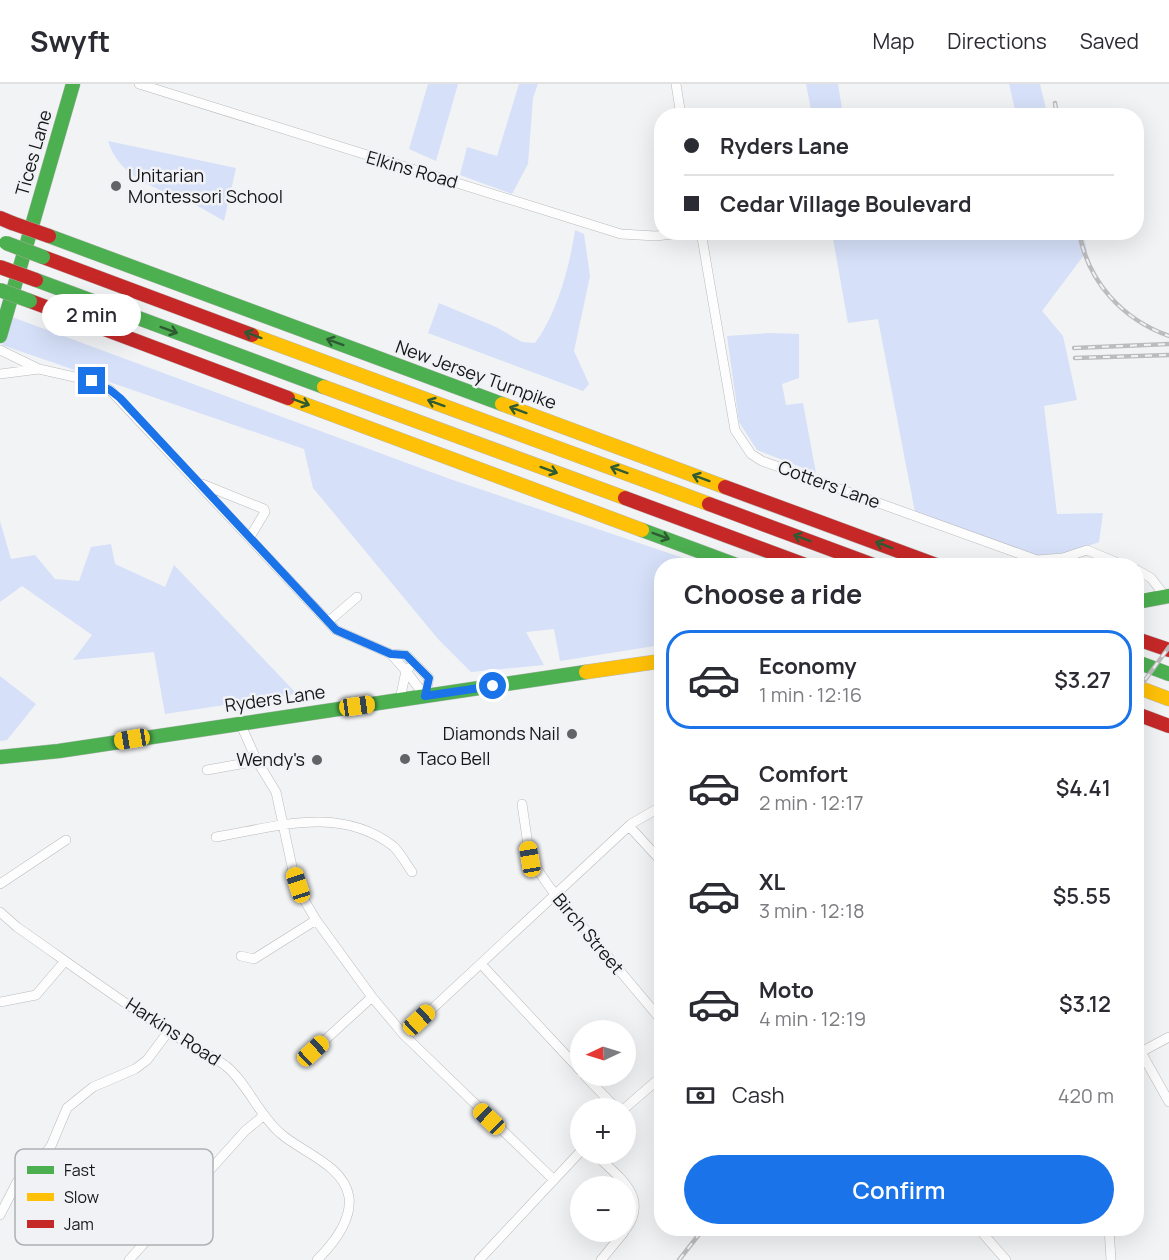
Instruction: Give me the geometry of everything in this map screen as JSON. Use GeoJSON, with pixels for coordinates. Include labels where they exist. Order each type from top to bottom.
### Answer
{"type":"FeatureCollection","features":[{"type":"Feature","properties":{"kind":"main road","name":"Tices Lane"},"geometry":{"type":"LineString","coordinates":[[0,336],[73,84]]}},
{"type":"Feature","properties":{"kind":"main road","name":"New Jersey Turnpike"},"geometry":{"type":"LineString","coordinates":[[6,221],[917,558]]}},
{"type":"Feature","properties":{"kind":"main road"},"geometry":{"type":"LineString","coordinates":[[3,242],[854,558]]}},
{"type":"Feature","properties":{"kind":"main road"},"geometry":{"type":"LineString","coordinates":[[0,267],[786,558]]}},
{"type":"Feature","properties":{"kind":"main road"},"geometry":{"type":"LineString","coordinates":[[0,290],[718,558]]}},
{"type":"Feature","properties":{"kind":"main road"},"geometry":{"type":"LineString","coordinates":[[1144,601],[1167,596]]}},
{"type":"Feature","properties":{"kind":"main road"},"geometry":{"type":"LineString","coordinates":[[1144,641],[1169,650]]}},
{"type":"Feature","properties":{"kind":"main road","name":"Ryders Lane"},"geometry":{"type":"LineString","coordinates":[[0,757],[59,751],[654,662]]}},
{"type":"Feature","properties":{"kind":"main road"},"geometry":{"type":"LineString","coordinates":[[1144,665],[1169,674]]}},
{"type":"Feature","properties":{"kind":"main road"},"geometry":{"type":"LineString","coordinates":[[1144,690],[1169,699]]}},
{"type":"Feature","properties":{"kind":"main road"},"geometry":{"type":"LineString","coordinates":[[1144,717],[1169,726]]}},
{"type":"Feature","properties":{"kind":"street","name":"Elkins Road"},"geometry":{"type":"LineString","coordinates":[[139,84],[621,234],[654,236]]}},
{"type":"Feature","properties":{"kind":"street"},"geometry":{"type":"LineString","coordinates":[[676,84],[680,108]]}},
{"type":"Feature","properties":{"kind":"street","name":"Cotters Lane"},"geometry":{"type":"LineString","coordinates":[[702,240],[735,430],[751,454],[762,460],[1032,558]]}},
{"type":"Feature","properties":{"kind":"street"},"geometry":{"type":"LineString","coordinates":[[0,350],[39,369],[92,381],[110,390],[344,635],[391,654],[406,655],[416,663],[429,678],[425,696]]}},
{"type":"Feature","properties":{"kind":"street"},"geometry":{"type":"LineString","coordinates":[[0,374],[39,369]]}},
{"type":"Feature","properties":{"kind":"street"},"geometry":{"type":"LineString","coordinates":[[200,483],[264,509],[265,512],[250,537]]}},
{"type":"Feature","properties":{"kind":"street","name":"Cotters Lane"},"geometry":{"type":"LineString","coordinates":[[1063,558],[1087,550],[1101,558]]}},
{"type":"Feature","properties":{"kind":"street"},"geometry":{"type":"LineString","coordinates":[[1144,574],[1167,596]]}},
{"type":"Feature","properties":{"kind":"street"},"geometry":{"type":"LineString","coordinates":[[329,621],[357,597]]}},
{"type":"Feature","properties":{"kind":"street"},"geometry":{"type":"LineString","coordinates":[[391,654],[425,696]]}},
{"type":"Feature","properties":{"kind":"street"},"geometry":{"type":"LineString","coordinates":[[400,699],[406,671],[416,663]]}},
{"type":"Feature","properties":{"kind":"street"},"geometry":{"type":"LineString","coordinates":[[240,723],[257,761],[276,792],[293,871],[303,898],[316,921],[372,998],[404,1035],[554,1180]]}},
{"type":"Feature","properties":{"kind":"street"},"geometry":{"type":"LineString","coordinates":[[207,770],[257,761]]}},
{"type":"Feature","properties":{"kind":"street","name":"Birch Street"},"geometry":{"type":"LineString","coordinates":[[522,804],[530,859],[555,895],[654,1012]]}},
{"type":"Feature","properties":{"kind":"street"},"geometry":{"type":"LineString","coordinates":[[404,1035],[629,826],[654,811]]}},
{"type":"Feature","properties":{"kind":"street"},"geometry":{"type":"LineString","coordinates":[[216,837],[323,820],[347,823],[393,847],[412,872]]}},
{"type":"Feature","properties":{"kind":"street"},"geometry":{"type":"LineString","coordinates":[[629,826],[654,853]]}},
{"type":"Feature","properties":{"kind":"street"},"geometry":{"type":"LineString","coordinates":[[0,884],[66,840]]}},
{"type":"Feature","properties":{"kind":"street","name":"Harkins Road"},"geometry":{"type":"LineString","coordinates":[[0,912],[65,961],[168,1032],[227,1067],[254,1102],[262,1117],[282,1135],[341,1179],[349,1197],[346,1218],[340,1233],[317,1260]]}},
{"type":"Feature","properties":{"kind":"street"},"geometry":{"type":"LineString","coordinates":[[241,956],[254,959],[316,921]]}},
{"type":"Feature","properties":{"kind":"street"},"geometry":{"type":"LineString","coordinates":[[0,1002],[36,995],[65,961]]}},
{"type":"Feature","properties":{"kind":"street"},"geometry":{"type":"LineString","coordinates":[[481,964],[570,1059]]}},
{"type":"Feature","properties":{"kind":"street"},"geometry":{"type":"LineString","coordinates":[[313,1051],[372,998]]}},
{"type":"Feature","properties":{"kind":"street"},"geometry":{"type":"LineString","coordinates":[[49,1149],[67,1108],[93,1087],[135,1069],[147,1060],[168,1032]]}},
{"type":"Feature","properties":{"kind":"street"},"geometry":{"type":"LineString","coordinates":[[1144,1046],[1169,1036]]}},
{"type":"Feature","properties":{"kind":"street"},"geometry":{"type":"LineString","coordinates":[[1144,1057],[1169,1102]]}},
{"type":"Feature","properties":{"kind":"street"},"geometry":{"type":"LineString","coordinates":[[636,1098],[654,1083]]}},
{"type":"Feature","properties":{"kind":"street"},"geometry":{"type":"LineString","coordinates":[[595,1086],[606,1098]]}},
{"type":"Feature","properties":{"kind":"street"},"geometry":{"type":"LineString","coordinates":[[213,1167],[245,1131],[262,1117]]}},
{"type":"Feature","properties":{"kind":"street"},"geometry":{"type":"LineString","coordinates":[[479,1260],[570,1163]]}},
{"type":"Feature","properties":{"kind":"street"},"geometry":{"type":"LineString","coordinates":[[605,1164],[617,1176]]}},
{"type":"Feature","properties":{"kind":"street"},"geometry":{"type":"LineString","coordinates":[[0,1215],[15,1184]]}},
{"type":"Feature","properties":{"kind":"street"},"geometry":{"type":"LineString","coordinates":[[985,1236],[1006,1260]]}},
{"type":"Feature","properties":{"kind":"street"},"geometry":{"type":"LineString","coordinates":[[1110,1236],[1111,1260]]}},
{"type":"Feature","properties":{"kind":"street"},"geometry":{"type":"LineString","coordinates":[[601,1260],[615,1242]]}},
{"type":"Feature","properties":{"kind":"street"},"geometry":{"type":"LineString","coordinates":[[129,1260],[142,1245]]}},
{"type":"Feature","properties":{"kind":"shaded area"},"geometry":{"type":"Polygon","coordinates":[[[428,84],[458,84],[436,161],[409,149],[428,84]]]}},
{"type":"Feature","properties":{"kind":"shaded area"},"geometry":{"type":"Polygon","coordinates":[[[519,84],[538,84],[533,98],[528,164],[512,194],[460,175],[467,147],[497,156],[519,84]]]}},
{"type":"Feature","properties":{"kind":"shaded area"},"geometry":{"type":"Polygon","coordinates":[[[806,84],[838,84],[842,108],[811,108],[806,84]]]}},
{"type":"Feature","properties":{"kind":"shaded area"},"geometry":{"type":"Polygon","coordinates":[[[1009,84],[1040,84],[1046,108],[1015,108],[1009,84]]]}},
{"type":"Feature","properties":{"kind":"shaded area"},"geometry":{"type":"Polygon","coordinates":[[[108,141],[236,168],[224,221],[196,205],[140,180],[120,164],[108,141]]]}},
{"type":"Feature","properties":{"kind":"shaded area"},"geometry":{"type":"Polygon","coordinates":[[[575,230],[584,234],[590,276],[574,351],[589,384],[583,391],[428,333],[439,303],[496,327],[522,342],[535,343],[556,304],[570,258],[575,230]]]}},
{"type":"Feature","properties":{"kind":"shaded area"},"geometry":{"type":"Polygon","coordinates":[[[833,240],[1085,240],[1087,251],[1042,311],[1063,336],[1077,400],[1044,406],[1057,514],[1103,513],[1099,542],[1054,558],[1038,558],[915,512],[878,319],[848,323],[833,240]]]}},
{"type":"Feature","properties":{"kind":"shaded area"},"geometry":{"type":"Polygon","coordinates":[[[12,317],[450,479],[683,558],[654,558],[654,646],[560,661],[554,629],[526,632],[544,665],[471,672],[438,639],[313,488],[304,449],[2,345],[12,317]]]}},
{"type":"Feature","properties":{"kind":"shaded area"},"geometry":{"type":"Polygon","coordinates":[[[799,334],[799,378],[782,384],[786,405],[803,403],[816,473],[757,450],[739,422],[727,336],[799,334]]]}},
{"type":"Feature","properties":{"kind":"shaded area"},"geometry":{"type":"Polygon","coordinates":[[[0,521],[11,559],[35,555],[55,579],[79,581],[91,547],[111,544],[115,564],[165,587],[174,565],[297,694],[165,714],[154,652],[73,660],[92,635],[22,586],[0,602],[0,521]]]}},
{"type":"Feature","properties":{"kind":"shaded area"},"geometry":{"type":"Polygon","coordinates":[[[0,676],[36,704],[7,740],[0,741],[0,676]]]}},
{"type":"Feature","properties":{"kind":"railway"},"geometry":{"type":"LineString","coordinates":[[1055,103],[1056,108]]}},
{"type":"Feature","properties":{"kind":"railway"},"geometry":{"type":"LineString","coordinates":[[1081,240],[1090,267],[1110,296],[1136,320],[1169,336]]}},
{"type":"Feature","properties":{"kind":"railway"},"geometry":{"type":"LineString","coordinates":[[1074,348],[1169,344]]}},
{"type":"Feature","properties":{"kind":"railway"},"geometry":{"type":"LineString","coordinates":[[1075,358],[1169,355]]}},
{"type":"Feature","properties":{"kind":"railway"},"geometry":{"type":"LineString","coordinates":[[1144,681],[1169,647]]}},
{"type":"Feature","properties":{"kind":"railway"},"geometry":{"type":"LineString","coordinates":[[679,1260],[698,1236]]}},
{"type":"Feature","properties":{"kind":"traffic: fast"},"geometry":{"type":"LineString","coordinates":[[0,336],[73,84]]}},
{"type":"Feature","properties":{"kind":"traffic: fast"},"geometry":{"type":"LineString","coordinates":[[49,236],[502,404]]}},
{"type":"Feature","properties":{"kind":"traffic: fast"},"geometry":{"type":"LineString","coordinates":[[6,243],[43,257]]}},
{"type":"Feature","properties":{"kind":"traffic: fast"},"geometry":{"type":"LineString","coordinates":[[36,280],[324,387]]}},
{"type":"Feature","properties":{"kind":"traffic: fast"},"geometry":{"type":"LineString","coordinates":[[0,290],[30,301]]}},
{"type":"Feature","properties":{"kind":"traffic: fast"},"geometry":{"type":"LineString","coordinates":[[642,530],[717,558]]}},
{"type":"Feature","properties":{"kind":"traffic: fast"},"geometry":{"type":"LineString","coordinates":[[1144,601],[1169,596]]}},
{"type":"Feature","properties":{"kind":"traffic: fast"},"geometry":{"type":"LineString","coordinates":[[1144,665],[1169,674]]}},
{"type":"Feature","properties":{"kind":"traffic: fast"},"geometry":{"type":"LineString","coordinates":[[0,757],[59,751],[586,672]]}},
{"type":"Feature","properties":{"kind":"traffic: slow"},"geometry":{"type":"LineString","coordinates":[[252,335],[709,504]]}},
{"type":"Feature","properties":{"kind":"traffic: slow"},"geometry":{"type":"LineString","coordinates":[[324,387],[625,498]]}},
{"type":"Feature","properties":{"kind":"traffic: slow"},"geometry":{"type":"LineString","coordinates":[[288,398],[642,530]]}},
{"type":"Feature","properties":{"kind":"traffic: slow"},"geometry":{"type":"LineString","coordinates":[[502,404],[725,487]]}},
{"type":"Feature","properties":{"kind":"traffic: slow"},"geometry":{"type":"LineString","coordinates":[[586,672],[654,662]]}},
{"type":"Feature","properties":{"kind":"traffic: slow"},"geometry":{"type":"LineString","coordinates":[[1144,690],[1169,699]]}},
{"type":"Feature","properties":{"kind":"traffic: jam"},"geometry":{"type":"LineString","coordinates":[[0,218],[12,223]]}},
{"type":"Feature","properties":{"kind":"traffic: jam"},"geometry":{"type":"LineString","coordinates":[[12,223],[49,236]]}},
{"type":"Feature","properties":{"kind":"traffic: jam"},"geometry":{"type":"LineString","coordinates":[[43,257],[252,335]]}},
{"type":"Feature","properties":{"kind":"traffic: jam"},"geometry":{"type":"LineString","coordinates":[[0,267],[36,280]]}},
{"type":"Feature","properties":{"kind":"traffic: jam"},"geometry":{"type":"LineString","coordinates":[[30,301],[288,398]]}},
{"type":"Feature","properties":{"kind":"traffic: jam"},"geometry":{"type":"LineString","coordinates":[[725,487],[917,558]]}},
{"type":"Feature","properties":{"kind":"traffic: jam"},"geometry":{"type":"LineString","coordinates":[[625,498],[786,558]]}},
{"type":"Feature","properties":{"kind":"traffic: jam"},"geometry":{"type":"LineString","coordinates":[[709,504],[854,558]]}},
{"type":"Feature","properties":{"kind":"traffic: jam"},"geometry":{"type":"LineString","coordinates":[[1144,641],[1169,650]]}},
{"type":"Feature","properties":{"kind":"traffic: jam"},"geometry":{"type":"LineString","coordinates":[[1144,717],[1169,726]]}},
{"type":"Feature","properties":{"kind":"place","name":"Unitarian Montessori School"},"geometry":{"type":"Point","coordinates":[116,186]}},
{"type":"Feature","properties":{"kind":"place","name":"Diamonds Nail"},"geometry":{"type":"Point","coordinates":[572,734]}},
{"type":"Feature","properties":{"kind":"place","name":"Taco Bell"},"geometry":{"type":"Point","coordinates":[405,759]}},
{"type":"Feature","properties":{"kind":"place","name":"Wendy's"},"geometry":{"type":"Point","coordinates":[317,760]}},
{"type":"Feature","properties":{"kind":"route"},"geometry":{"type":"LineString","coordinates":[[92,381],[120,398],[336,630],[391,654],[406,655],[429,678],[425,696],[493,686]]}}]}
